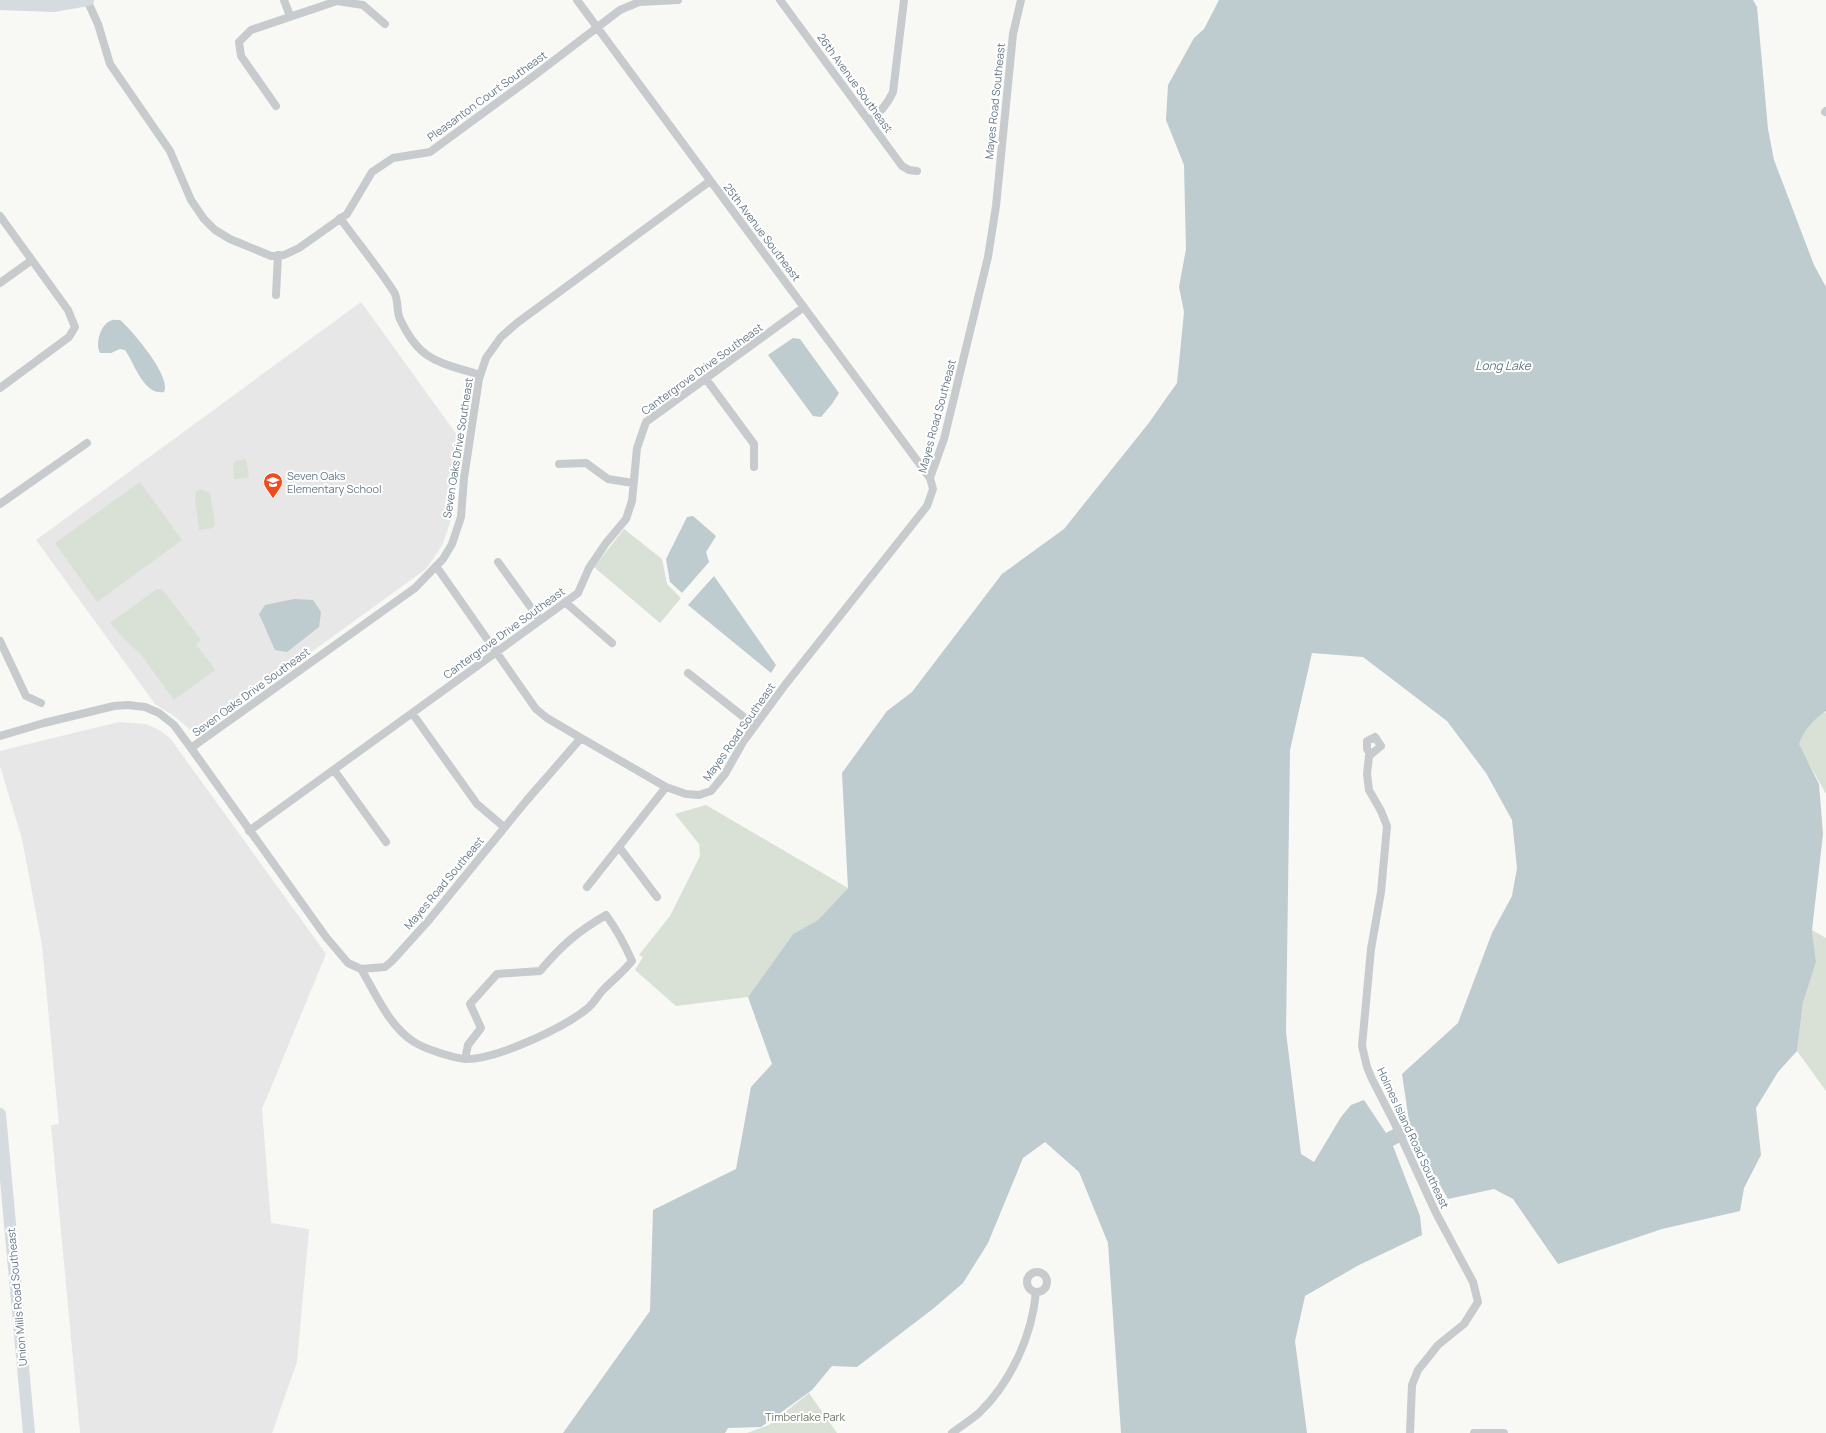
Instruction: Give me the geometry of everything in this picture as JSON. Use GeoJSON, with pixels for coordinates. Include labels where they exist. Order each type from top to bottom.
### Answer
{"type":"FeatureCollection","features":[{"type":"Feature","properties":{"kind":"street"},"geometry":{"type":"LineString","coordinates":[[0,4],[53,6],[88,0],[98,24],[110,64],[170,151],[190,200],[204,219],[215,230],[230,239],[271,256],[278,255],[276,295]]}},
{"type":"Feature","properties":{"kind":"street"},"geometry":{"type":"LineString","coordinates":[[284,0],[290,16]]}},
{"type":"Feature","properties":{"kind":"street","name":"25th Avenue Southeast"},"geometry":{"type":"LineString","coordinates":[[576,0],[930,478]]}},
{"type":"Feature","properties":{"kind":"street","name":"Pleasanton Court Southeast"},"geometry":{"type":"LineString","coordinates":[[278,255],[299,248],[347,214],[372,172],[393,158],[430,152],[620,10],[639,2],[678,0]]}},
{"type":"Feature","properties":{"kind":"street","name":"26th Avenue Southeast"},"geometry":{"type":"LineString","coordinates":[[780,0],[902,166],[909,170],[917,171]]}},
{"type":"Feature","properties":{"kind":"street"},"geometry":{"type":"LineString","coordinates":[[869,121],[880,113],[889,101],[893,92],[904,0]]}},
{"type":"Feature","properties":{"kind":"street","name":"Mayes Road Southeast"},"geometry":{"type":"LineString","coordinates":[[361,969],[385,967],[392,961],[429,920],[504,827],[581,738],[666,787],[686,794],[699,795],[711,791],[725,774],[743,742],[755,726],[919,518],[927,506],[933,489],[930,478],[944,439],[988,257],[996,206],[1013,34],[1021,0]]}},
{"type":"Feature","properties":{"kind":"street"},"geometry":{"type":"LineString","coordinates":[[276,106],[241,56],[239,42],[251,30],[338,1],[363,5],[385,24]]}},
{"type":"Feature","properties":{"kind":"street","name":"Seven Oaks Drive Southeast"},"geometry":{"type":"LineString","coordinates":[[191,748],[415,588],[436,566],[452,544],[461,517],[464,478],[480,375],[486,358],[501,337],[517,323],[710,181]]}},
{"type":"Feature","properties":{"kind":"street"},"geometry":{"type":"LineString","coordinates":[[0,216],[68,310],[75,327],[70,337],[0,388]]}},
{"type":"Feature","properties":{"kind":"street"},"geometry":{"type":"LineString","coordinates":[[340,218],[396,294],[399,316],[405,329],[424,355],[433,361],[480,375]]}},
{"type":"Feature","properties":{"kind":"street"},"geometry":{"type":"LineString","coordinates":[[0,284],[32,260]]}},
{"type":"Feature","properties":{"kind":"street","name":"Cantergrove Drive Southeast"},"geometry":{"type":"LineString","coordinates":[[249,831],[578,593],[589,568],[606,543],[626,519],[632,501],[637,448],[646,422],[804,307]]}},
{"type":"Feature","properties":{"kind":"street"},"geometry":{"type":"LineString","coordinates":[[706,379],[754,444],[754,467]]}},
{"type":"Feature","properties":{"kind":"street"},"geometry":{"type":"LineString","coordinates":[[0,504],[87,443]]}},
{"type":"Feature","properties":{"kind":"street"},"geometry":{"type":"LineString","coordinates":[[559,464],[586,463],[608,479],[634,483]]}},
{"type":"Feature","properties":{"kind":"street"},"geometry":{"type":"LineString","coordinates":[[498,562],[540,620]]}},
{"type":"Feature","properties":{"kind":"street"},"geometry":{"type":"LineString","coordinates":[[436,566],[536,709],[547,718],[581,738]]}},
{"type":"Feature","properties":{"kind":"street"},"geometry":{"type":"LineString","coordinates":[[566,602],[612,643]]}},
{"type":"Feature","properties":{"kind":"street"},"geometry":{"type":"LineString","coordinates":[[0,642],[26,696],[41,703]]}},
{"type":"Feature","properties":{"kind":"street"},"geometry":{"type":"LineString","coordinates":[[688,673],[755,726]]}},
{"type":"Feature","properties":{"kind":"street"},"geometry":{"type":"LineString","coordinates":[[0,736],[44,723],[114,706],[128,705],[144,707],[159,714],[174,726],[191,748],[249,831],[337,951],[348,963],[361,969],[394,1024],[414,1042],[434,1051],[465,1059],[490,1056],[551,1031],[588,1008],[632,962],[622,938],[606,915],[580,930],[560,947],[540,971],[497,974],[470,1004],[481,1028],[468,1045],[465,1059]]}},
{"type":"Feature","properties":{"kind":"street"},"geometry":{"type":"LineString","coordinates":[[412,713],[477,804],[504,827]]}},
{"type":"Feature","properties":{"kind":"street","name":"Holmes Island Road Southeast"},"geometry":{"type":"LineString","coordinates":[[1370,754],[1367,774],[1369,790],[1381,811],[1387,826],[1381,892],[1371,949],[1362,1046],[1369,1073],[1405,1144],[1436,1213],[1473,1282],[1478,1302],[1464,1324],[1438,1345],[1418,1370],[1412,1385],[1410,1433]]}},
{"type":"Feature","properties":{"kind":"street"},"geometry":{"type":"LineString","coordinates":[[334,770],[386,842]]}},
{"type":"Feature","properties":{"kind":"street"},"geometry":{"type":"LineString","coordinates":[[587,887],[666,787]]}},
{"type":"Feature","properties":{"kind":"street"},"geometry":{"type":"LineString","coordinates":[[619,847],[657,897]]}},
{"type":"Feature","properties":{"kind":"street","name":"Union Mills Road Southeast"},"geometry":{"type":"LineString","coordinates":[[0,1114],[29,1433]]}},
{"type":"Feature","properties":{"kind":"street"},"geometry":{"type":"LineString","coordinates":[[952,1433],[978,1413],[993,1397],[1009,1374],[1028,1333],[1036,1292]]}},
{"type":"Feature","properties":{"kind":"street"},"geometry":{"type":"LineString","coordinates":[[1474,1433],[1504,1433]]}},
{"type":"Feature","properties":{"kind":"shaded area","name":"Seven Oaks Elementary School"},"geometry":{"type":"Polygon","coordinates":[[[361,302],[460,439],[457,476],[450,523],[442,546],[426,569],[201,732],[193,732],[174,716],[155,704],[36,540],[361,302]]]}},
{"type":"Feature","properties":{"kind":"shaded area"},"geometry":{"type":"Polygon","coordinates":[[[119,722],[146,724],[159,730],[170,738],[326,954],[262,1109],[271,1223],[309,1229],[297,1362],[272,1433],[80,1433],[51,1125],[59,1124],[42,945],[22,839],[0,766],[0,751],[119,722]]]}},
{"type":"Feature","properties":{"kind":"green space"},"geometry":{"type":"Polygon","coordinates":[[[246,459],[249,476],[247,478],[234,479],[233,463],[246,459]]]}},
{"type":"Feature","properties":{"kind":"green space"},"geometry":{"type":"Polygon","coordinates":[[[140,482],[182,540],[97,602],[55,543],[140,482]]]}},
{"type":"Feature","properties":{"kind":"green space"},"geometry":{"type":"Polygon","coordinates":[[[200,489],[210,493],[215,524],[213,528],[199,530],[195,499],[196,492],[200,489]]]}},
{"type":"Feature","properties":{"kind":"green space"},"geometry":{"type":"Polygon","coordinates":[[[624,529],[662,559],[667,584],[681,598],[660,623],[594,567],[624,529]]]}},
{"type":"Feature","properties":{"kind":"green space"},"geometry":{"type":"Polygon","coordinates":[[[157,589],[162,589],[201,640],[196,644],[215,670],[174,700],[139,652],[130,645],[110,623],[157,589]]]}},
{"type":"Feature","properties":{"kind":"green space"},"geometry":{"type":"Polygon","coordinates":[[[1825,712],[1826,794],[1798,744],[1809,726],[1825,712]]]}},
{"type":"Feature","properties":{"kind":"green space"},"geometry":{"type":"Polygon","coordinates":[[[706,805],[848,888],[818,920],[793,934],[748,997],[676,1006],[635,970],[643,957],[639,955],[670,916],[700,856],[699,844],[675,814],[706,805]]]}},
{"type":"Feature","properties":{"kind":"green space"},"geometry":{"type":"Polygon","coordinates":[[[1812,930],[1826,938],[1826,1091],[1797,1051],[1803,1003],[1816,962],[1812,930]]]}},
{"type":"Feature","properties":{"kind":"green space","name":"Timberlake Park"},"geometry":{"type":"Polygon","coordinates":[[[809,1393],[837,1433],[747,1433],[769,1425],[809,1393]]]}},
{"type":"Feature","properties":{"kind":"water","name":"Long Lake"},"geometry":{"type":"Polygon","coordinates":[[[1219,0],[1753,0],[1757,7],[1768,129],[1774,160],[1814,265],[1826,287],[1826,711],[1810,725],[1799,744],[1819,784],[1823,834],[1812,930],[1816,962],[1803,1003],[1797,1051],[1778,1072],[1756,1108],[1761,1155],[1744,1188],[1740,1211],[1662,1229],[1558,1264],[1513,1199],[1494,1189],[1448,1199],[1412,1136],[1393,1146],[1420,1216],[1422,1235],[1359,1265],[1305,1296],[1295,1341],[1307,1433],[1121,1433],[1108,1243],[1079,1172],[1045,1142],[1023,1158],[988,1243],[963,1283],[934,1308],[857,1367],[832,1366],[812,1390],[761,1427],[728,1428],[725,1433],[563,1433],[650,1311],[653,1210],[736,1169],[751,1087],[772,1064],[748,997],[793,934],[818,920],[848,888],[842,773],[887,711],[912,692],[1002,574],[1064,529],[1148,424],[1177,383],[1184,312],[1179,287],[1186,249],[1184,165],[1166,120],[1168,85],[1194,38],[1204,29],[1219,0]],[[1312,653],[1290,750],[1286,1032],[1301,1154],[1314,1162],[1341,1117],[1351,1105],[1364,1100],[1386,1133],[1409,1121],[1402,1074],[1458,1023],[1492,933],[1512,896],[1517,868],[1512,820],[1486,773],[1447,721],[1363,657],[1312,653]]]}},
{"type":"Feature","properties":{"kind":"water"},"geometry":{"type":"Polygon","coordinates":[[[111,320],[120,320],[133,333],[157,365],[165,385],[164,392],[157,392],[150,389],[145,384],[125,350],[120,349],[111,353],[100,353],[98,340],[101,331],[106,323],[111,320]]]}},
{"type":"Feature","properties":{"kind":"water"},"geometry":{"type":"Polygon","coordinates":[[[793,338],[800,339],[839,393],[821,417],[813,416],[768,355],[793,338]]]}},
{"type":"Feature","properties":{"kind":"water"},"geometry":{"type":"Polygon","coordinates":[[[693,516],[716,536],[706,552],[709,562],[682,593],[670,582],[666,559],[687,517],[693,516]]]}},
{"type":"Feature","properties":{"kind":"water"},"geometry":{"type":"Polygon","coordinates":[[[714,576],[776,665],[771,673],[688,605],[714,576]]]}},
{"type":"Feature","properties":{"kind":"water"},"geometry":{"type":"Polygon","coordinates":[[[294,599],[313,600],[321,612],[319,627],[287,652],[275,650],[259,614],[265,605],[294,599]]]}},
{"type":"Feature","properties":{"kind":"place","name":"Seven Oaks Elementary School"},"geometry":{"type":"Point","coordinates":[273,499]}}]}
